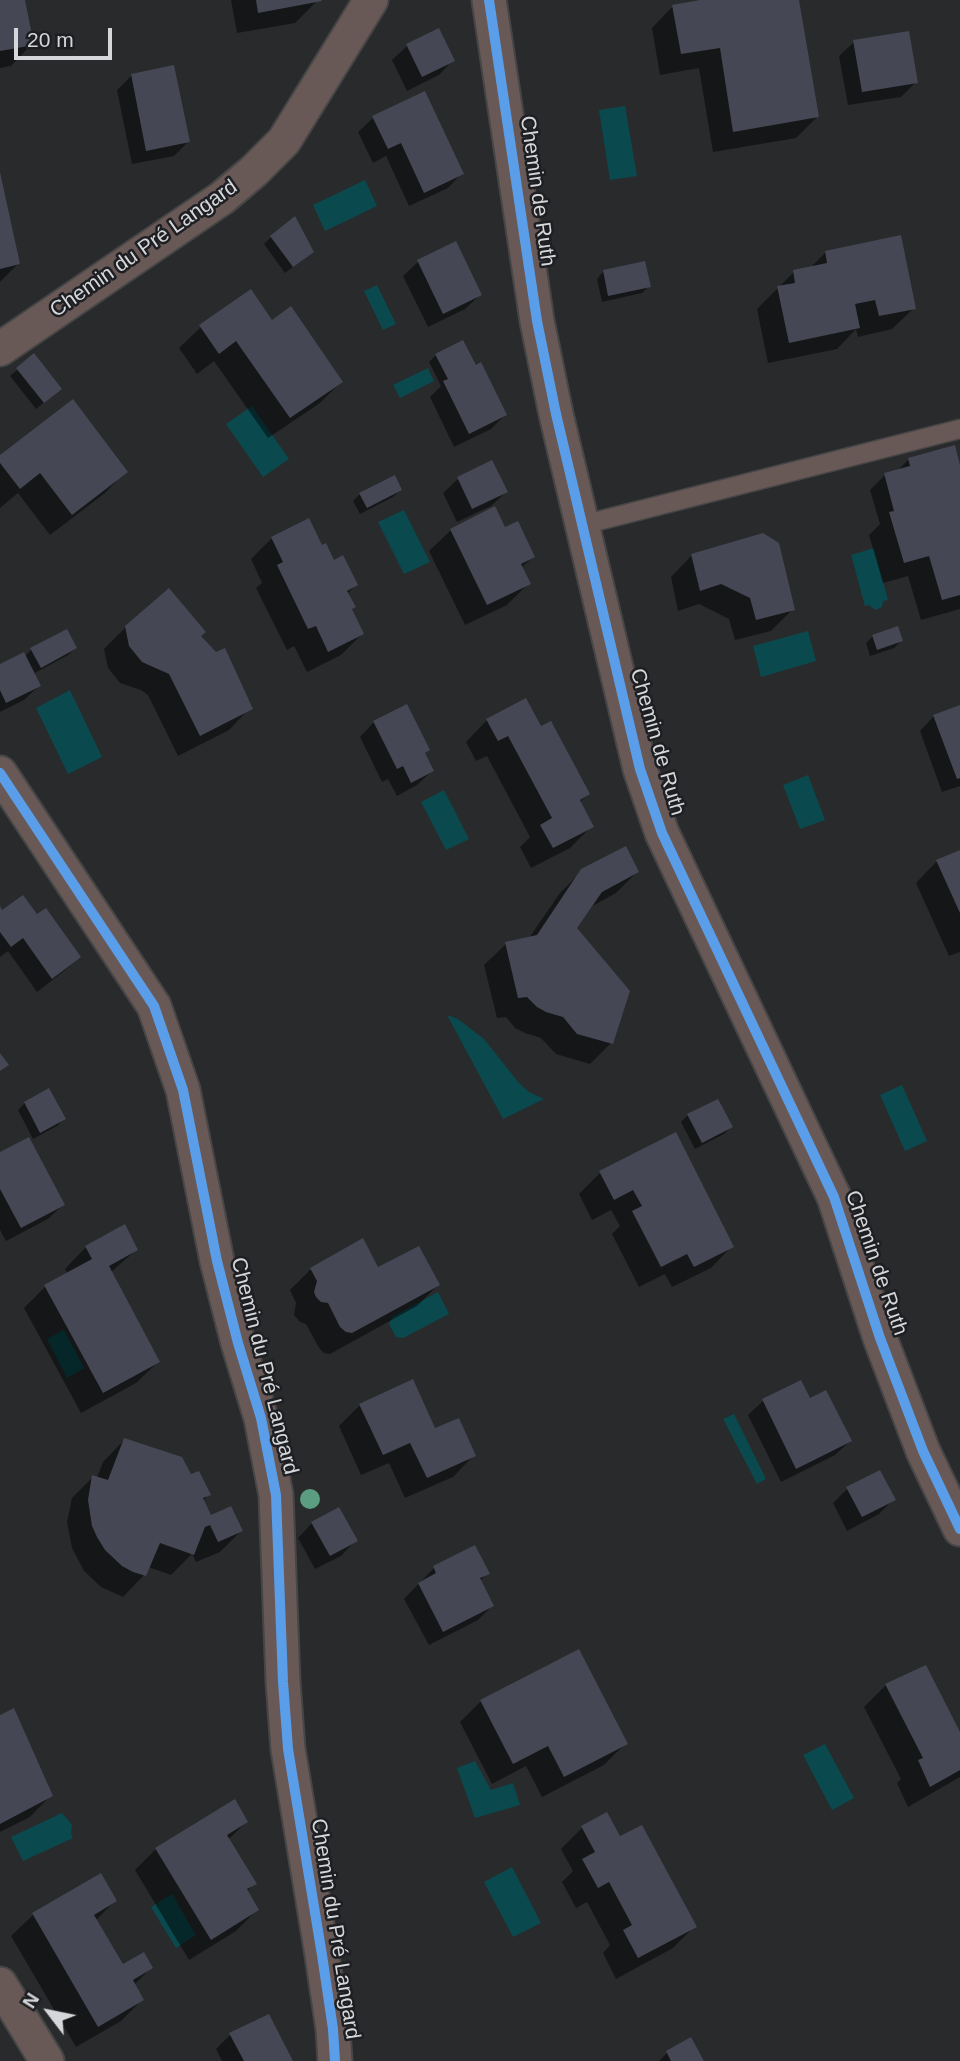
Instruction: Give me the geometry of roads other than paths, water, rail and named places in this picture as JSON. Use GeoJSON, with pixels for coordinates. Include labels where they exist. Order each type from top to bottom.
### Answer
{"type":"FeatureCollection","features":[{"type":"Feature","properties":{"kind":"street","name":"Chemin du Pré Langard"},"geometry":{"type":"LineString","coordinates":[[0,349],[222,198],[254,171],[284,141],[371,0]]}},
{"type":"Feature","properties":{"kind":"street","name":"Chemin de Ruth"},"geometry":{"type":"LineString","coordinates":[[489,0],[537,321],[556,414],[640,769],[662,833],[834,1197],[880,1338],[923,1451],[960,1529]]}},
{"type":"Feature","properties":{"kind":"street","name":"Chemin du Pré Langard"},"geometry":{"type":"LineString","coordinates":[[0,773],[154,1006],[183,1090],[217,1261],[261,1418],[276,1495],[288,1749],[324,1967],[335,2061]]}},
{"type":"Feature","properties":{"kind":"street"},"geometry":{"type":"LineString","coordinates":[[0,1984],[47,2061]]}},
{"type":"Feature","properties":{"kind":"lane"},"geometry":{"type":"LineString","coordinates":[[582,525],[960,429]]}},
{"type":"Feature","properties":{"kind":"water"},"geometry":{"type":"Polygon","coordinates":[[[625,106],[637,176],[610,180],[599,110],[625,106]]]}},
{"type":"Feature","properties":{"kind":"water"},"geometry":{"type":"Polygon","coordinates":[[[365,180],[377,206],[325,231],[313,205],[365,180]]]}},
{"type":"Feature","properties":{"kind":"water"},"geometry":{"type":"Polygon","coordinates":[[[377,285],[396,324],[383,330],[364,291],[377,285]]]}},
{"type":"Feature","properties":{"kind":"water"},"geometry":{"type":"Polygon","coordinates":[[[428,368],[434,381],[400,398],[393,385],[428,368]]]}},
{"type":"Feature","properties":{"kind":"water"},"geometry":{"type":"Polygon","coordinates":[[[252,406],[289,459],[263,477],[226,424],[252,406]]]}},
{"type":"Feature","properties":{"kind":"water"},"geometry":{"type":"Polygon","coordinates":[[[404,510],[430,562],[404,574],[378,522],[404,510]]]}},
{"type":"Feature","properties":{"kind":"water"},"geometry":{"type":"Polygon","coordinates":[[[874,548],[888,600],[883,601],[882,607],[875,610],[869,605],[865,606],[851,555],[874,548]]]}},
{"type":"Feature","properties":{"kind":"water"},"geometry":{"type":"Polygon","coordinates":[[[808,631],[816,661],[761,677],[753,646],[808,631]]]}},
{"type":"Feature","properties":{"kind":"water"},"geometry":{"type":"Polygon","coordinates":[[[70,690],[102,757],[68,774],[36,708],[70,690]]]}},
{"type":"Feature","properties":{"kind":"water"},"geometry":{"type":"Polygon","coordinates":[[[808,775],[825,820],[800,829],[783,785],[808,775]]]}},
{"type":"Feature","properties":{"kind":"water"},"geometry":{"type":"Polygon","coordinates":[[[444,790],[469,839],[446,850],[421,802],[444,790]]]}},
{"type":"Feature","properties":{"kind":"water"},"geometry":{"type":"Polygon","coordinates":[[[447,1015],[458,1019],[484,1039],[519,1083],[529,1092],[544,1099],[503,1119],[447,1015]]]}},
{"type":"Feature","properties":{"kind":"water"},"geometry":{"type":"Polygon","coordinates":[[[902,1085],[927,1141],[905,1151],[880,1095],[902,1085]]]}},
{"type":"Feature","properties":{"kind":"water"},"geometry":{"type":"Polygon","coordinates":[[[438,1292],[449,1314],[403,1338],[396,1337],[389,1324],[392,1317],[438,1292]]]}},
{"type":"Feature","properties":{"kind":"water"},"geometry":{"type":"Polygon","coordinates":[[[64,1330],[84,1368],[67,1378],[47,1339],[64,1330]]]}},
{"type":"Feature","properties":{"kind":"water"},"geometry":{"type":"Polygon","coordinates":[[[734,1414],[766,1479],[757,1484],[723,1419],[734,1414]]]}},
{"type":"Feature","properties":{"kind":"water"},"geometry":{"type":"Polygon","coordinates":[[[825,1744],[854,1798],[832,1810],[803,1755],[825,1744]]]}},
{"type":"Feature","properties":{"kind":"water"},"geometry":{"type":"Polygon","coordinates":[[[475,1761],[491,1790],[513,1783],[520,1805],[475,1818],[457,1768],[475,1761]]]}},
{"type":"Feature","properties":{"kind":"water"},"geometry":{"type":"Polygon","coordinates":[[[62,1813],[72,1825],[73,1838],[23,1861],[11,1837],[62,1813]]]}},
{"type":"Feature","properties":{"kind":"water"},"geometry":{"type":"Polygon","coordinates":[[[512,1867],[541,1923],[513,1937],[484,1882],[512,1867]]]}},
{"type":"Feature","properties":{"kind":"water"},"geometry":{"type":"Polygon","coordinates":[[[172,1894],[196,1935],[176,1948],[151,1907],[172,1894]]]}}]}
